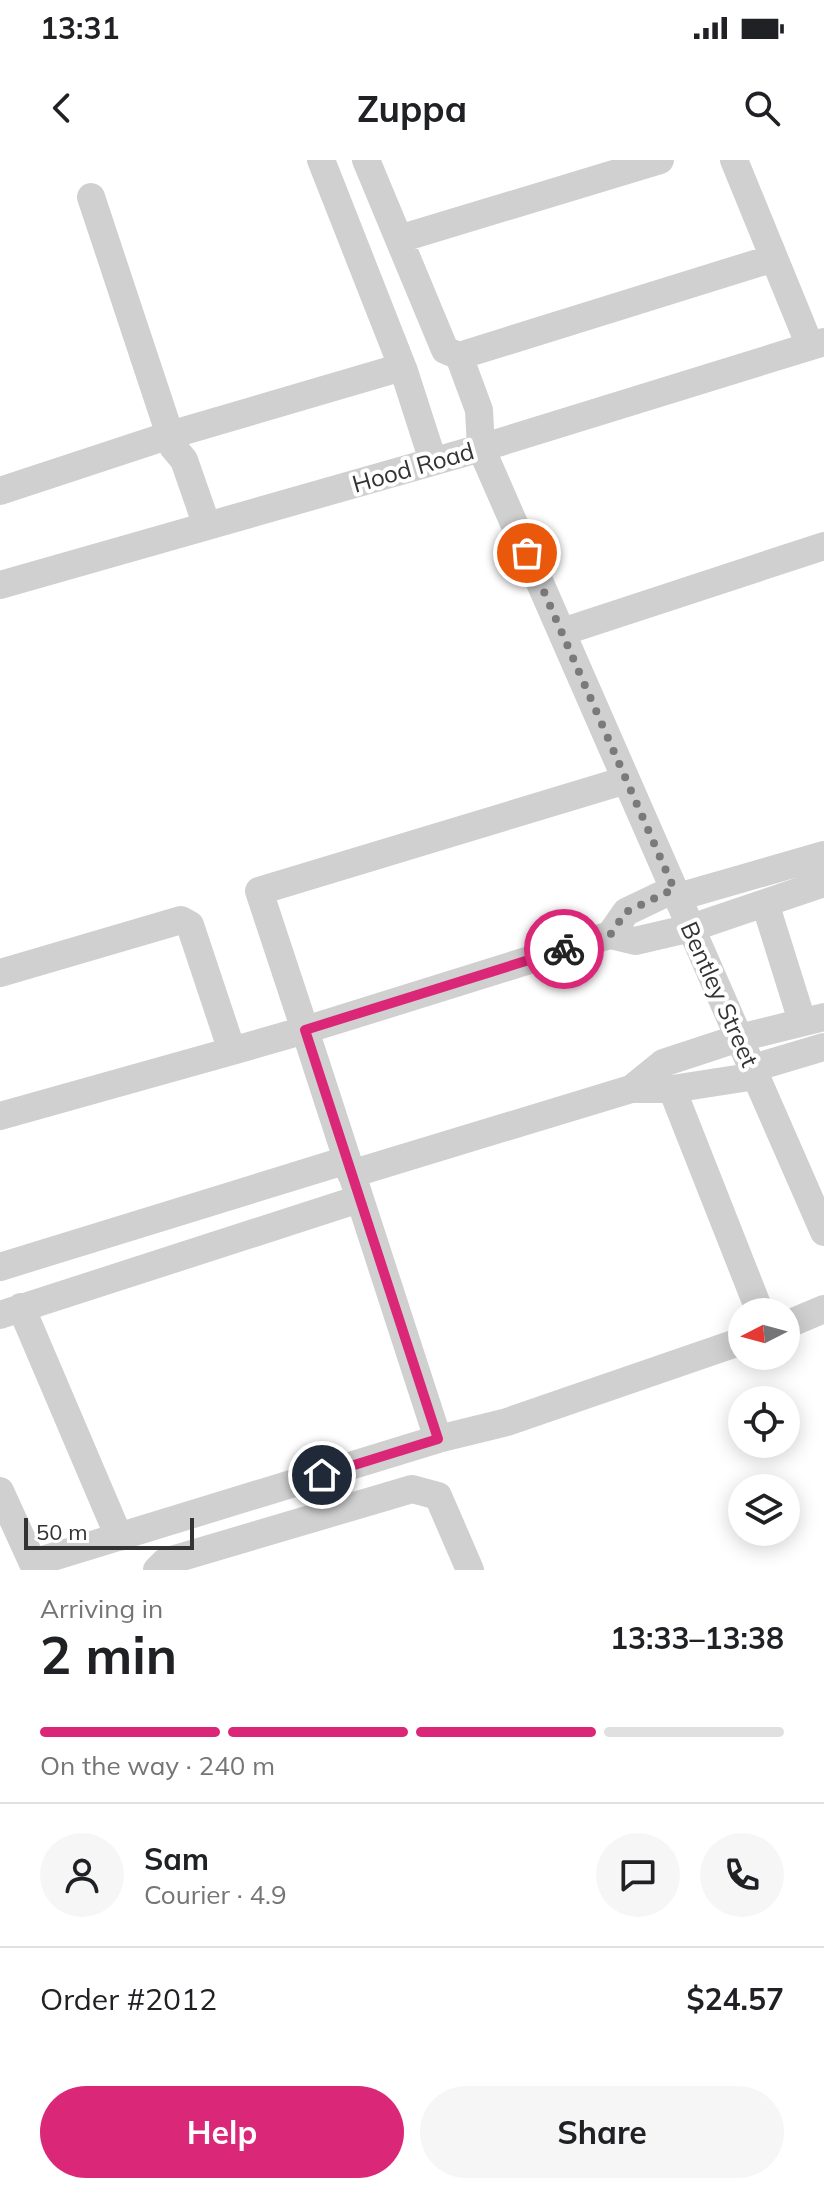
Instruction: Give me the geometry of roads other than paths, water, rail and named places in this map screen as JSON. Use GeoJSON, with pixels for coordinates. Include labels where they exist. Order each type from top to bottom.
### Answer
{"type":"FeatureCollection","features":[{"type":"Feature","properties":{"kind":"street"},"geometry":{"type":"LineString","coordinates":[[321,160],[402,367],[433,461]]}},
{"type":"Feature","properties":{"kind":"street","name":"Bentley Street"},"geometry":{"type":"LineString","coordinates":[[366,160],[445,350],[459,356],[479,410],[481,448],[739,1038],[754,1072],[812,1173],[824,1232]]}},
{"type":"Feature","properties":{"kind":"street"},"geometry":{"type":"LineString","coordinates":[[399,239],[660,160]]}},
{"type":"Feature","properties":{"kind":"street"},"geometry":{"type":"LineString","coordinates":[[734,160],[774,258],[817,344]]}},
{"type":"Feature","properties":{"kind":"street"},"geometry":{"type":"LineString","coordinates":[[91,197],[171,441],[168,465],[197,529]]}},
{"type":"Feature","properties":{"kind":"street"},"geometry":{"type":"LineString","coordinates":[[459,356],[774,258]]}},
{"type":"Feature","properties":{"kind":"street","name":"Hood Road"},"geometry":{"type":"LineString","coordinates":[[0,585],[481,448],[817,344]]}},
{"type":"Feature","properties":{"kind":"street"},"geometry":{"type":"LineString","coordinates":[[0,491],[171,441],[402,367]]}},
{"type":"Feature","properties":{"kind":"street"},"geometry":{"type":"LineString","coordinates":[[562,632],[824,546]]}},
{"type":"Feature","properties":{"kind":"street"},"geometry":{"type":"LineString","coordinates":[[438,1439],[259,891],[626,780]]}},
{"type":"Feature","properties":{"kind":"street"},"geometry":{"type":"LineString","coordinates":[[610,935],[626,912],[676,893],[824,855]]}},
{"type":"Feature","properties":{"kind":"street"},"geometry":{"type":"LineString","coordinates":[[0,1116],[305,1030],[610,935],[635,941],[691,928],[824,883]]}},
{"type":"Feature","properties":{"kind":"street"},"geometry":{"type":"LineString","coordinates":[[631,1089],[663,1063],[739,1038],[813,1019],[765,903]]}},
{"type":"Feature","properties":{"kind":"street"},"geometry":{"type":"LineString","coordinates":[[0,973],[181,920],[190,925],[232,1051]]}},
{"type":"Feature","properties":{"kind":"street"},"geometry":{"type":"LineString","coordinates":[[0,1267],[352,1177],[631,1089],[672,1089],[754,1072],[824,1047]]}},
{"type":"Feature","properties":{"kind":"street"},"geometry":{"type":"LineString","coordinates":[[672,1089],[754,1298]]}},
{"type":"Feature","properties":{"kind":"street"},"geometry":{"type":"LineString","coordinates":[[119,1537],[10,1311],[352,1177]]}},
{"type":"Feature","properties":{"kind":"street"},"geometry":{"type":"LineString","coordinates":[[800,1319],[824,1309]]}},
{"type":"Feature","properties":{"kind":"street"},"geometry":{"type":"LineString","coordinates":[[0,1491],[35,1566],[119,1537],[438,1439],[507,1422],[728,1346]]}},
{"type":"Feature","properties":{"kind":"street"},"geometry":{"type":"LineString","coordinates":[[157,1570],[165,1562],[412,1489],[438,1496],[470,1570]]}}]}
